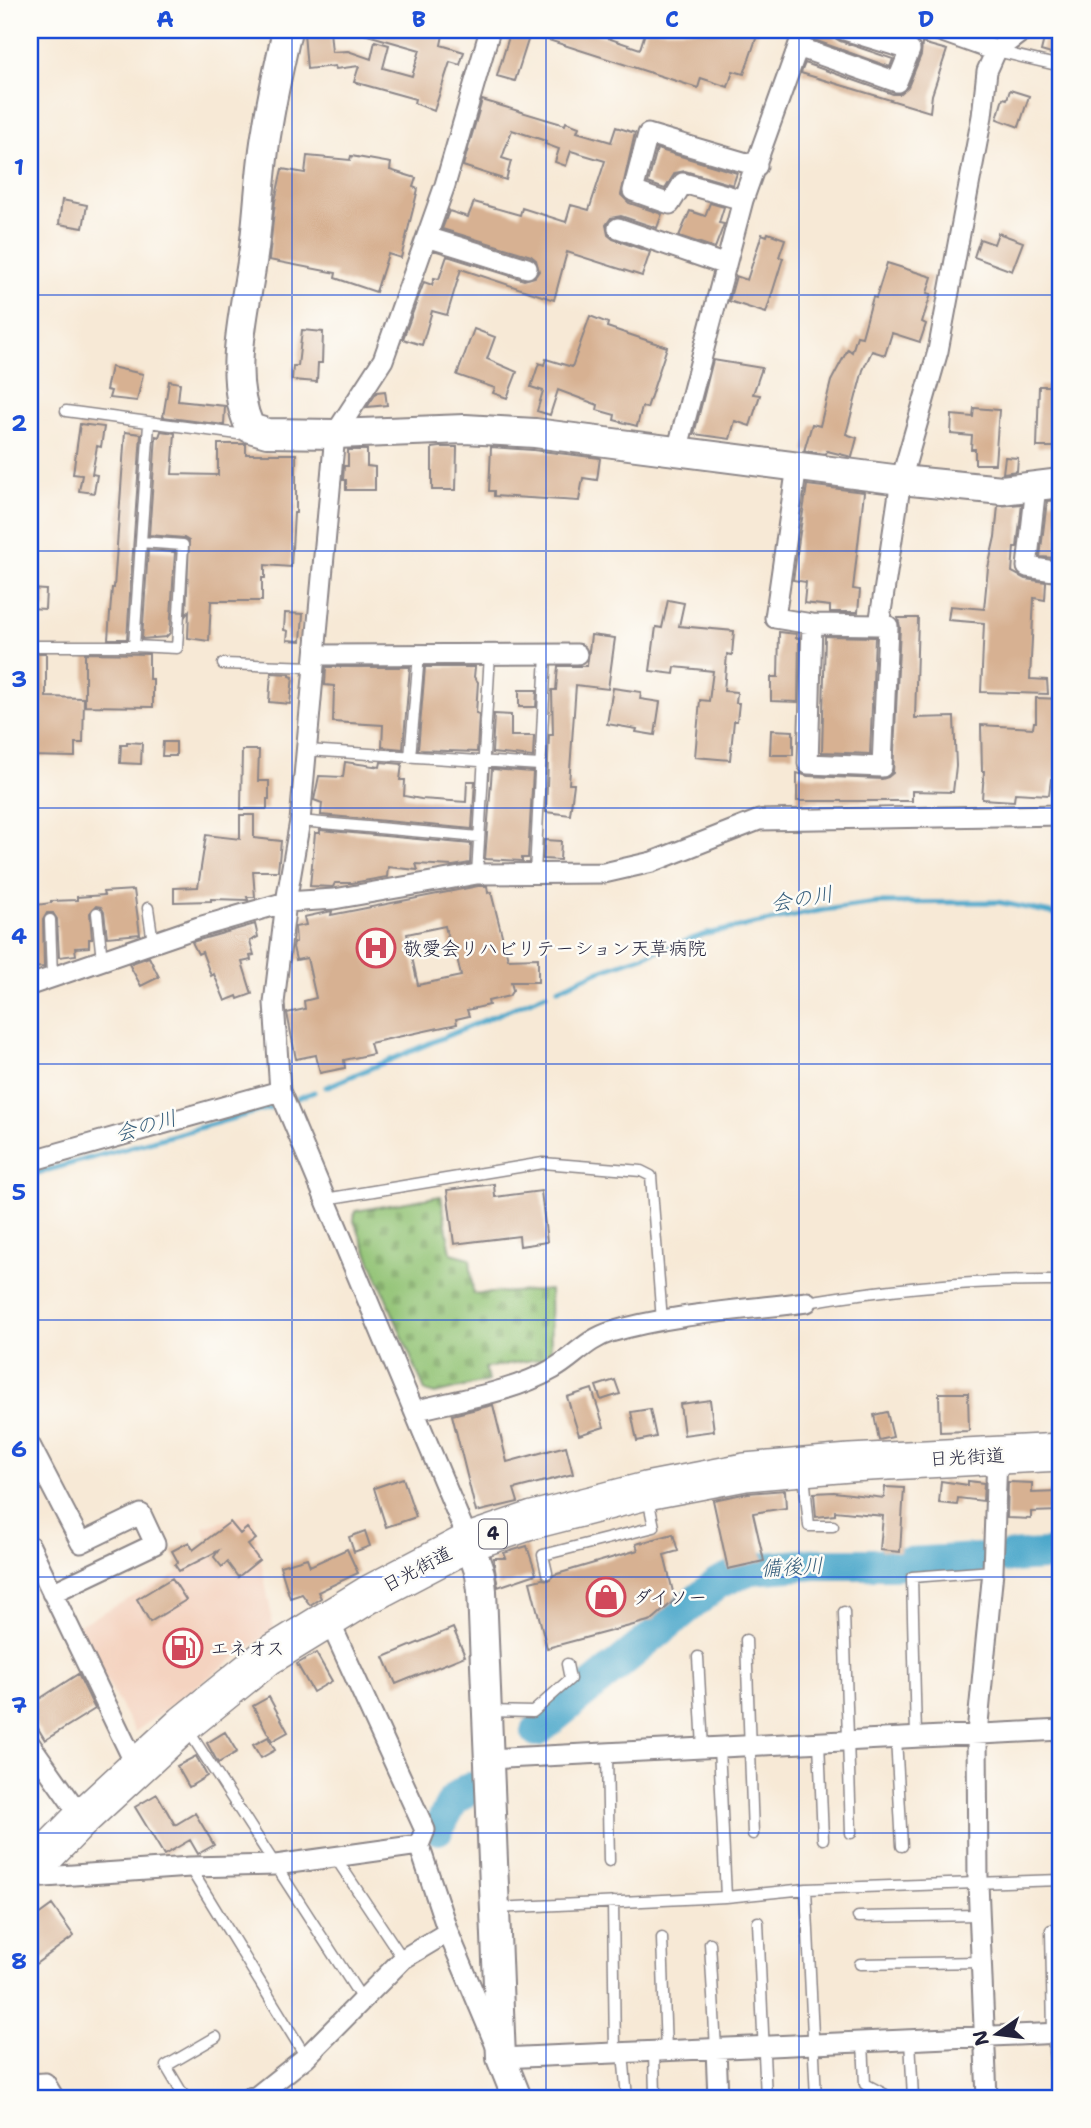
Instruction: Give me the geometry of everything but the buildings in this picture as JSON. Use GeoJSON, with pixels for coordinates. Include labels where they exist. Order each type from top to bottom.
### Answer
{"type":"FeatureCollection","features":[{"type":"Feature","properties":{"kind":"highway","name":"日光街道"},"geometry":{"type":"LineString","coordinates":[[30,1871],[82,1818],[184,1724],[267,1657],[328,1618],[469,1542],[533,1520],[646,1491],[746,1472],[803,1466],[1061,1452]]}},
{"type":"Feature","properties":{"kind":"street"},"geometry":{"type":"LineString","coordinates":[[287,30],[266,131],[254,248],[241,335],[238,377],[243,412],[250,428],[267,433],[335,434],[465,429],[535,433],[1002,491],[1049,485],[1027,568],[1061,572]]}},
{"type":"Feature","properties":{"kind":"street"},"geometry":{"type":"LineString","coordinates":[[490,30],[445,185],[383,360],[335,434],[300,821],[286,902],[274,1003],[280,1091],[478,1566],[482,1591],[501,2058],[508,2095]]}},
{"type":"Feature","properties":{"kind":"street"},"geometry":{"type":"LineString","coordinates":[[677,451],[743,200],[801,38],[897,82],[910,50],[844,30]]}},
{"type":"Feature","properties":{"kind":"street"},"geometry":{"type":"LineString","coordinates":[[937,30],[996,51]]}},
{"type":"Feature","properties":{"kind":"street"},"geometry":{"type":"LineString","coordinates":[[879,625],[901,480],[938,351],[988,71],[996,51],[1024,30]]}},
{"type":"Feature","properties":{"kind":"street"},"geometry":{"type":"LineString","coordinates":[[743,200],[682,183],[670,204],[633,191],[648,134],[757,166]]}},
{"type":"Feature","properties":{"kind":"street"},"geometry":{"type":"LineString","coordinates":[[618,228],[726,265]]}},
{"type":"Feature","properties":{"kind":"street"},"geometry":{"type":"LineString","coordinates":[[427,237],[527,268]]}},
{"type":"Feature","properties":{"kind":"street"},"geometry":{"type":"LineString","coordinates":[[797,467],[775,618],[812,624],[888,626],[882,767],[808,764],[812,624]]}},
{"type":"Feature","properties":{"kind":"street"},"geometry":{"type":"LineString","coordinates":[[315,661],[419,655],[577,654]]}},
{"type":"Feature","properties":{"kind":"street"},"geometry":{"type":"LineString","coordinates":[[30,985],[153,942],[286,902],[334,899],[477,874],[604,873],[653,862],[759,820],[1061,815]]}},
{"type":"Feature","properties":{"kind":"street"},"geometry":{"type":"LineString","coordinates":[[30,1161],[280,1091]]}},
{"type":"Feature","properties":{"kind":"street"},"geometry":{"type":"LineString","coordinates":[[414,1410],[518,1385],[554,1368],[596,1338],[610,1332],[662,1321],[807,1302]]}},
{"type":"Feature","properties":{"kind":"street"},"geometry":{"type":"LineString","coordinates":[[30,1445],[94,1573]]}},
{"type":"Feature","properties":{"kind":"street"},"geometry":{"type":"LineString","coordinates":[[987,2098],[978,1883],[976,1733],[993,1571],[997,1455]]}},
{"type":"Feature","properties":{"kind":"street"},"geometry":{"type":"LineString","coordinates":[[52,1593],[155,1545],[141,1514],[80,1542]]}},
{"type":"Feature","properties":{"kind":"street"},"geometry":{"type":"LineString","coordinates":[[30,1546],[137,1768]]}},
{"type":"Feature","properties":{"kind":"street"},"geometry":{"type":"LineString","coordinates":[[328,1618],[425,1830],[419,1845],[448,1932],[501,2058]]}},
{"type":"Feature","properties":{"kind":"street"},"geometry":{"type":"LineString","coordinates":[[488,1759],[1060,1730]]}},
{"type":"Feature","properties":{"kind":"street"},"geometry":{"type":"LineString","coordinates":[[30,1744],[82,1818]]}},
{"type":"Feature","properties":{"kind":"street"},"geometry":{"type":"LineString","coordinates":[[30,1878],[190,1867],[276,1865],[419,1845]]}},
{"type":"Feature","properties":{"kind":"street"},"geometry":{"type":"LineString","coordinates":[[250,2098],[257,2096],[306,2057],[403,1959],[448,1932]]}},
{"type":"Feature","properties":{"kind":"street"},"geometry":{"type":"LineString","coordinates":[[501,2058],[1057,2033]]}},
{"type":"Feature","properties":{"kind":"street"},"geometry":{"type":"LineString","coordinates":[[716,2049],[718,2098]]}},
{"type":"Feature","properties":{"kind":"street"},"geometry":{"type":"LineString","coordinates":[[30,2084],[45,2084],[54,2098]]}},
{"type":"Feature","properties":{"kind":"lane"},"geometry":{"type":"LineString","coordinates":[[996,51],[1061,66]]}},
{"type":"Feature","properties":{"kind":"lane"},"geometry":{"type":"LineString","coordinates":[[66,411],[238,435],[250,428]]}},
{"type":"Feature","properties":{"kind":"lane"},"geometry":{"type":"LineString","coordinates":[[134,646],[149,424]]}},
{"type":"Feature","properties":{"kind":"lane"},"geometry":{"type":"LineString","coordinates":[[30,646],[177,648],[183,545],[141,542]]}},
{"type":"Feature","properties":{"kind":"lane"},"geometry":{"type":"LineString","coordinates":[[477,874],[490,654]]}},
{"type":"Feature","properties":{"kind":"lane"},"geometry":{"type":"LineString","coordinates":[[535,873],[546,654]]}},
{"type":"Feature","properties":{"kind":"lane"},"geometry":{"type":"LineString","coordinates":[[410,757],[419,655]]}},
{"type":"Feature","properties":{"kind":"lane"},"geometry":{"type":"LineString","coordinates":[[223,664],[315,661]]}},
{"type":"Feature","properties":{"kind":"lane"},"geometry":{"type":"LineString","coordinates":[[307,750],[540,765]]}},
{"type":"Feature","properties":{"kind":"lane"},"geometry":{"type":"LineString","coordinates":[[300,821],[479,837]]}},
{"type":"Feature","properties":{"kind":"lane"},"geometry":{"type":"LineString","coordinates":[[148,908],[153,942]]}},
{"type":"Feature","properties":{"kind":"lane"},"geometry":{"type":"LineString","coordinates":[[97,913],[102,960]]}},
{"type":"Feature","properties":{"kind":"lane"},"geometry":{"type":"LineString","coordinates":[[50,920],[52,977]]}},
{"type":"Feature","properties":{"kind":"lane"},"geometry":{"type":"LineString","coordinates":[[325,1199],[543,1163],[641,1171],[651,1175],[662,1321]]}},
{"type":"Feature","properties":{"kind":"lane"},"geometry":{"type":"LineString","coordinates":[[807,1302],[915,1287],[1061,1281]]}},
{"type":"Feature","properties":{"kind":"lane"},"geometry":{"type":"LineString","coordinates":[[803,1466],[809,1526],[833,1526]]}},
{"type":"Feature","properties":{"kind":"lane"},"geometry":{"type":"LineString","coordinates":[[547,1573],[543,1555],[654,1527],[646,1491]]}},
{"type":"Feature","properties":{"kind":"lane"},"geometry":{"type":"LineString","coordinates":[[916,1737],[912,1577],[993,1571]]}},
{"type":"Feature","properties":{"kind":"lane"},"geometry":{"type":"LineString","coordinates":[[844,1612],[852,1833]]}},
{"type":"Feature","properties":{"kind":"lane"},"geometry":{"type":"LineString","coordinates":[[746,1640],[752,1834]]}},
{"type":"Feature","properties":{"kind":"lane"},"geometry":{"type":"LineString","coordinates":[[698,1657],[711,1747],[726,1897]]}},
{"type":"Feature","properties":{"kind":"lane"},"geometry":{"type":"LineString","coordinates":[[485,1711],[533,1712],[570,1679],[567,1664]]}},
{"type":"Feature","properties":{"kind":"lane"},"geometry":{"type":"LineString","coordinates":[[184,1724],[362,1999]]}},
{"type":"Feature","properties":{"kind":"lane"},"geometry":{"type":"LineString","coordinates":[[1060,1730],[1061,1810]]}},
{"type":"Feature","properties":{"kind":"lane"},"geometry":{"type":"LineString","coordinates":[[896,1737],[902,1846]]}},
{"type":"Feature","properties":{"kind":"lane"},"geometry":{"type":"LineString","coordinates":[[819,1742],[823,1839]]}},
{"type":"Feature","properties":{"kind":"lane"},"geometry":{"type":"LineString","coordinates":[[607,1753],[609,1861]]}},
{"type":"Feature","properties":{"kind":"lane"},"geometry":{"type":"LineString","coordinates":[[335,1857],[403,1959]]}},
{"type":"Feature","properties":{"kind":"lane"},"geometry":{"type":"LineString","coordinates":[[190,1867],[306,2057]]}},
{"type":"Feature","properties":{"kind":"lane"},"geometry":{"type":"LineString","coordinates":[[494,1908],[726,1897],[806,1889],[1061,1880]]}},
{"type":"Feature","properties":{"kind":"lane"},"geometry":{"type":"LineString","coordinates":[[806,1889],[816,2098]]}},
{"type":"Feature","properties":{"kind":"lane"},"geometry":{"type":"LineString","coordinates":[[612,1902],[619,2053],[627,2098]]}},
{"type":"Feature","properties":{"kind":"lane"},"geometry":{"type":"LineString","coordinates":[[858,1917],[979,1915]]}},
{"type":"Feature","properties":{"kind":"lane"},"geometry":{"type":"LineString","coordinates":[[758,1922],[766,2098]]}},
{"type":"Feature","properties":{"kind":"lane"},"geometry":{"type":"LineString","coordinates":[[1051,1930],[1057,2033],[1057,2098]]}},
{"type":"Feature","properties":{"kind":"lane"},"geometry":{"type":"LineString","coordinates":[[655,2098],[660,2051],[662,1938]]}},
{"type":"Feature","properties":{"kind":"lane"},"geometry":{"type":"LineString","coordinates":[[710,1943],[716,2049]]}},
{"type":"Feature","properties":{"kind":"lane"},"geometry":{"type":"LineString","coordinates":[[860,1964],[981,1962]]}},
{"type":"Feature","properties":{"kind":"lane"},"geometry":{"type":"LineString","coordinates":[[184,2098],[166,2066],[216,2037]]}},
{"type":"Feature","properties":{"kind":"lane"},"geometry":{"type":"LineString","coordinates":[[910,2040],[913,2098]]}},
{"type":"Feature","properties":{"kind":"lane"},"geometry":{"type":"LineString","coordinates":[[863,2042],[866,2084],[884,2094],[884,2098]]}},
{"type":"Feature","properties":{"kind":"shaded area"},"geometry":{"type":"Polygon","coordinates":[[[252,1513],[274,1629],[135,1732],[77,1626],[213,1555],[203,1527],[252,1513]]]}},
{"type":"Feature","properties":{"kind":"green space"},"geometry":{"type":"Polygon","coordinates":[[[441,1196],[451,1253],[470,1258],[473,1294],[550,1290],[551,1357],[485,1368],[488,1381],[435,1394],[425,1391],[354,1221],[355,1211],[441,1196]]]}},
{"type":"Feature","properties":{"kind":"waterway","name":"会の川"},"geometry":{"type":"LineString","coordinates":[[558,989],[594,973],[706,934],[823,910],[877,903],[998,902],[1061,915]]}},
{"type":"Feature","properties":{"kind":"waterway","name":"会の川"},"geometry":{"type":"LineString","coordinates":[[326,1087],[546,994]]}},
{"type":"Feature","properties":{"kind":"waterway","name":"会の川"},"geometry":{"type":"LineString","coordinates":[[298,1098],[314,1092]]}},
{"type":"Feature","properties":{"kind":"waterway","name":"会の川"},"geometry":{"type":"LineString","coordinates":[[30,1175],[270,1108]]}},
{"type":"Feature","properties":{"kind":"waterway","name":"備後川"},"geometry":{"type":"LineString","coordinates":[[1010,1557],[1061,1554]]}},
{"type":"Feature","properties":{"kind":"waterway","name":"備後川"},"geometry":{"type":"LineString","coordinates":[[537,1731],[718,1583],[750,1569],[815,1564],[891,1564],[977,1559]]}},
{"type":"Feature","properties":{"kind":"waterway","name":"備後川"},"geometry":{"type":"LineString","coordinates":[[438,1829],[453,1801],[469,1788]]}},
{"type":"Feature","properties":{"kind":"place","name":"敬愛会リハビリテーション天草病院"},"geometry":{"type":"Point","coordinates":[376,948]}},
{"type":"Feature","properties":{"kind":"place","name":"ダイソー"},"geometry":{"type":"Point","coordinates":[606,1597]}},
{"type":"Feature","properties":{"kind":"place","name":"エネオス"},"geometry":{"type":"Point","coordinates":[183,1648]}}]}
